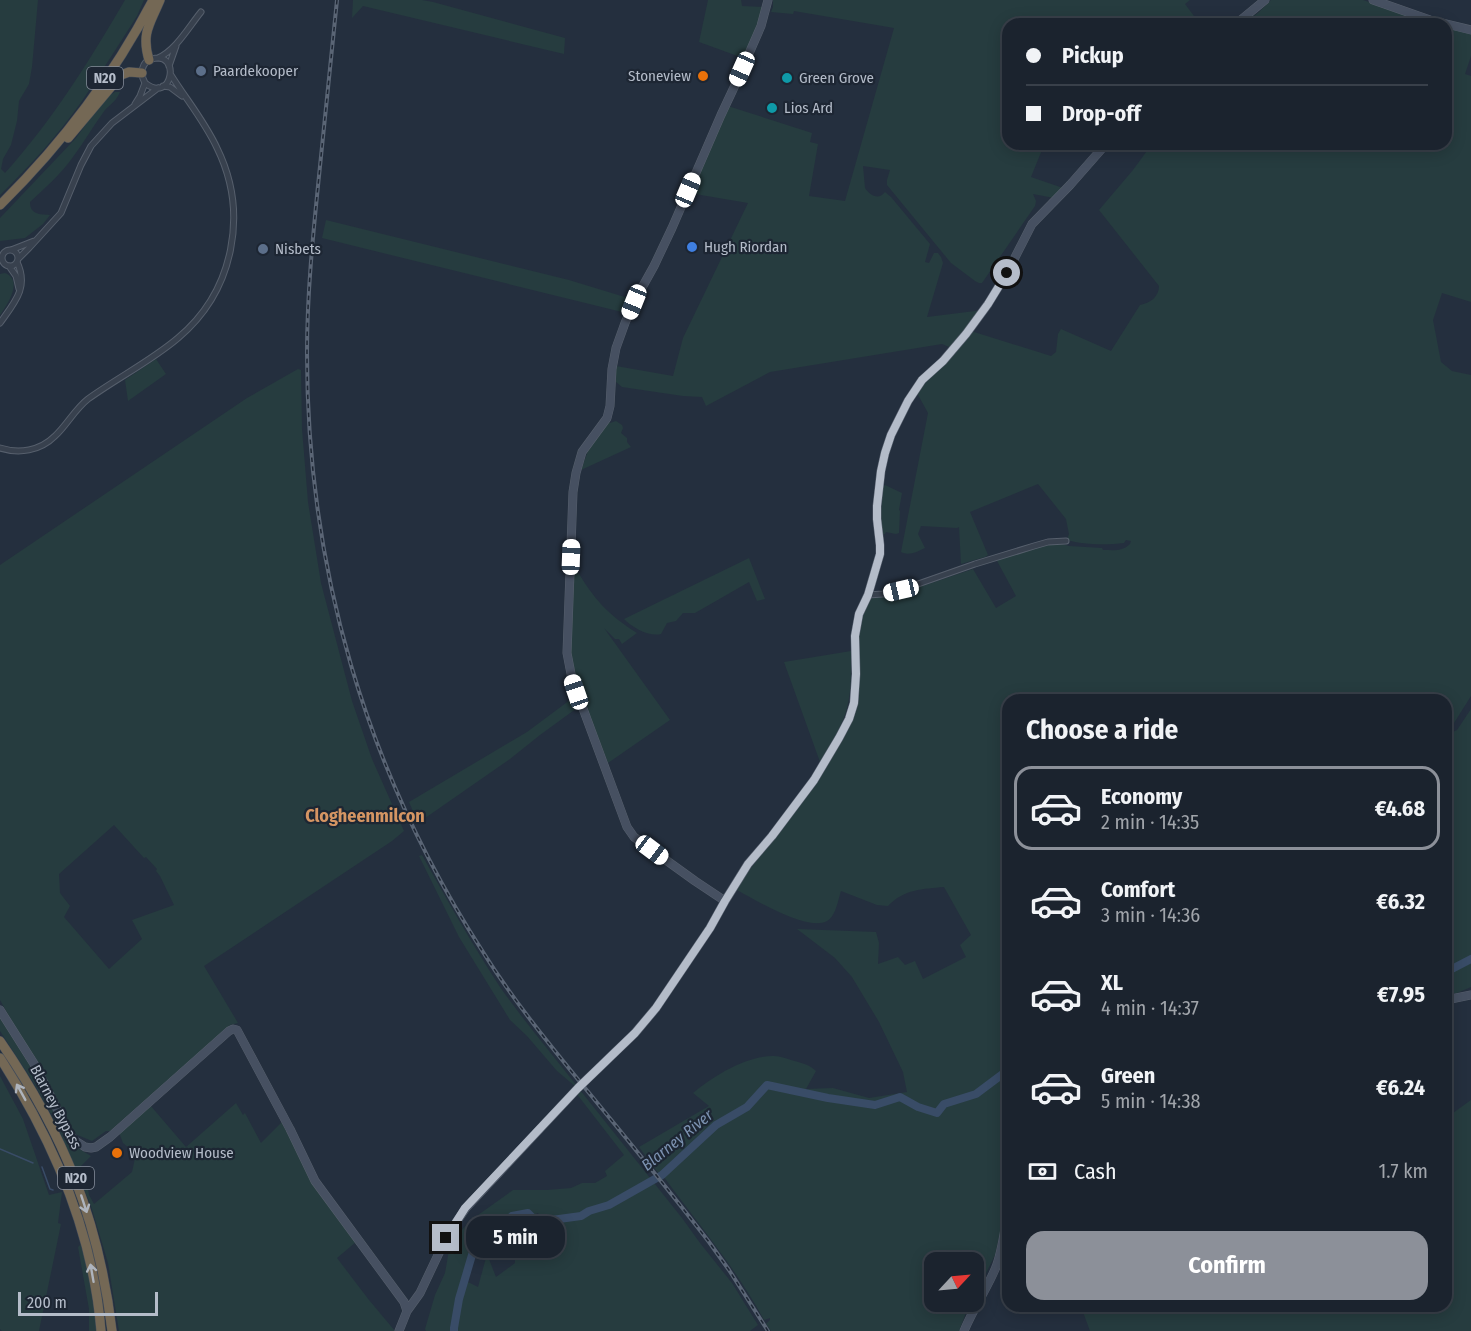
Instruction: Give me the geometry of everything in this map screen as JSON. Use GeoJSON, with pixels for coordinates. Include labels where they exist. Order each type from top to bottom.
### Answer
{"type":"FeatureCollection","features":[{"type":"Feature","properties":{"kind":"highway","name":"N20"},"geometry":{"type":"LineString","coordinates":[[0,205],[22,183],[87,104],[153,0]]}},
{"type":"Feature","properties":{"kind":"highway"},"geometry":{"type":"LineString","coordinates":[[153,59],[145,44],[145,37],[160,0]]}},
{"type":"Feature","properties":{"kind":"highway"},"geometry":{"type":"LineString","coordinates":[[49,151],[61,146],[121,75],[129,72],[144,78]]}},
{"type":"Feature","properties":{"kind":"highway","name":"Blarney Bypass"},"geometry":{"type":"LineString","coordinates":[[0,1041],[49,1119],[76,1180],[99,1255],[112,1331]]}},
{"type":"Feature","properties":{"kind":"highway","name":"Blarney Bypass"},"geometry":{"type":"LineString","coordinates":[[0,1058],[41,1128],[71,1199],[89,1258],[101,1331]]}},
{"type":"Feature","properties":{"kind":"street"},"geometry":{"type":"LineString","coordinates":[[725,901],[634,837],[627,827],[581,705],[572,679],[567,653],[573,492],[582,452],[606,418],[610,406],[612,369],[616,348],[625,323],[670,231],[744,65],[761,26],[768,0]]}},
{"type":"Feature","properties":{"kind":"street"},"geometry":{"type":"LineString","coordinates":[[1243,18],[1265,0]]}},
{"type":"Feature","properties":{"kind":"street"},"geometry":{"type":"LineString","coordinates":[[1373,0],[1424,18]]}},
{"type":"Feature","properties":{"kind":"street"},"geometry":{"type":"LineString","coordinates":[[129,111],[141,96],[145,64],[162,56],[176,44],[201,12]]}},
{"type":"Feature","properties":{"kind":"street"},"geometry":{"type":"LineString","coordinates":[[1452,25],[1471,30]]}},
{"type":"Feature","properties":{"kind":"street"},"geometry":{"type":"LineString","coordinates":[[0,448],[7,451],[22,451],[37,448],[54,438],[86,400],[180,337],[195,321],[219,287],[231,249],[234,225],[233,198],[229,178],[218,148],[171,75],[169,66],[176,44]]}},
{"type":"Feature","properties":{"kind":"street"},"geometry":{"type":"LineString","coordinates":[[153,59],[166,62],[169,66]]}},
{"type":"Feature","properties":{"kind":"street"},"geometry":{"type":"LineString","coordinates":[[0,268],[15,264],[61,213],[91,146],[112,123],[167,83],[171,75]]}},
{"type":"Feature","properties":{"kind":"street"},"geometry":{"type":"LineString","coordinates":[[144,78],[149,86],[170,87],[188,101]]}},
{"type":"Feature","properties":{"kind":"street"},"geometry":{"type":"LineString","coordinates":[[399,1331],[407,1311],[420,1293],[448,1234],[465,1208],[578,1088],[635,1033],[656,1008],[710,928],[748,864],[814,780],[839,738],[854,703],[855,636],[859,614],[868,595],[880,554],[876,513],[881,471],[891,435],[908,401],[922,380],[943,361],[988,304],[1032,224],[1101,150]]}},
{"type":"Feature","properties":{"kind":"street"},"geometry":{"type":"LineString","coordinates":[[19,294],[16,276],[1,258],[4,252],[36,241]]}},
{"type":"Feature","properties":{"kind":"street"},"geometry":{"type":"LineString","coordinates":[[0,323],[19,294],[22,278],[16,253],[11,250]]}},
{"type":"Feature","properties":{"kind":"street"},"geometry":{"type":"LineString","coordinates":[[868,595],[901,590],[1048,542],[1066,541]]}},
{"type":"Feature","properties":{"kind":"street"},"geometry":{"type":"LineString","coordinates":[[1452,999],[1471,995]]}},
{"type":"Feature","properties":{"kind":"street"},"geometry":{"type":"LineString","coordinates":[[0,1010],[36,1067],[68,1131],[76,1143],[88,1148],[96,1147],[110,1137],[227,1033],[232,1029],[237,1030],[291,1128],[315,1181],[404,1302],[407,1311]]}},
{"type":"Feature","properties":{"kind":"street"},"geometry":{"type":"LineString","coordinates":[[964,1331],[988,1283],[1002,1246]]}},
{"type":"Feature","properties":{"kind":"green space"},"geometry":{"type":"Polygon","coordinates":[[[0,0],[38,0],[29,84],[19,101],[11,145],[3,159],[1,169],[5,173],[70,90],[125,0],[144,0],[137,16],[73,114],[43,150],[0,195],[0,0]]]}},
{"type":"Feature","properties":{"kind":"green space"},"geometry":{"type":"Polygon","coordinates":[[[353,0],[433,2],[565,38],[564,54],[363,6],[352,18],[353,0]]]}},
{"type":"Feature","properties":{"kind":"green space"},"geometry":{"type":"Polygon","coordinates":[[[708,0],[741,0],[742,6],[763,7],[758,26],[743,58],[699,42],[708,0]]]}},
{"type":"Feature","properties":{"kind":"green space"},"geometry":{"type":"Polygon","coordinates":[[[773,0],[1190,0],[1185,4],[1196,18],[1002,18],[1002,150],[1042,150],[1031,177],[1063,188],[1054,198],[1033,194],[1036,201],[1035,206],[982,283],[975,281],[951,263],[887,185],[890,170],[863,166],[867,191],[877,197],[885,192],[891,197],[930,244],[925,262],[929,263],[934,253],[938,253],[941,257],[943,263],[927,317],[983,310],[954,349],[942,344],[770,372],[706,406],[702,397],[622,387],[616,382],[616,366],[673,376],[683,338],[748,203],[689,193],[728,106],[812,133],[810,142],[818,144],[809,196],[845,201],[894,28],[794,11],[793,14],[771,12],[773,0]]]}},
{"type":"Feature","properties":{"kind":"green space"},"geometry":{"type":"Polygon","coordinates":[[[1271,0],[1363,0],[1416,18],[1252,18],[1271,0]]]}},
{"type":"Feature","properties":{"kind":"green space"},"geometry":{"type":"Polygon","coordinates":[[[1452,29],[1471,33],[1471,56],[1465,74],[1471,76],[1471,302],[1442,293],[1433,320],[1441,362],[1452,371],[1471,375],[1471,696],[1452,726],[1452,694],[1002,694],[1002,1072],[975,1092],[943,1102],[937,1112],[919,1106],[900,1095],[874,1103],[765,1084],[745,1105],[716,1122],[659,1174],[639,1147],[709,1106],[693,1093],[720,1074],[752,1059],[778,1056],[811,1067],[816,1071],[806,1089],[833,1088],[869,1098],[907,1092],[903,1072],[879,1022],[852,977],[835,958],[797,929],[876,932],[879,943],[878,964],[898,957],[905,965],[915,961],[923,979],[966,957],[960,945],[971,935],[944,887],[907,893],[888,906],[877,905],[841,891],[833,915],[827,921],[818,923],[807,922],[781,913],[735,889],[813,787],[843,739],[849,726],[859,629],[869,599],[908,591],[973,569],[996,608],[1016,596],[996,559],[1049,544],[1114,550],[1130,544],[1131,541],[1126,540],[1124,543],[1103,544],[1067,540],[1069,534],[1066,519],[1038,484],[970,512],[988,555],[985,557],[961,564],[959,527],[921,526],[918,534],[925,548],[910,554],[901,552],[928,413],[917,393],[971,331],[1051,356],[1056,352],[1058,334],[1061,329],[1111,351],[1140,305],[1153,299],[1157,293],[1159,286],[1099,210],[1148,150],[1452,150],[1452,29]]]}},
{"type":"Feature","properties":{"kind":"green space"},"geometry":{"type":"Polygon","coordinates":[[[115,92],[120,92],[116,100],[105,110],[68,163],[53,181],[30,202],[34,212],[50,215],[43,224],[25,238],[0,241],[0,218],[76,138],[105,98],[115,92]]]}},
{"type":"Feature","properties":{"kind":"green space"},"geometry":{"type":"Polygon","coordinates":[[[326,220],[569,280],[628,298],[622,312],[322,238],[326,220]]]}},
{"type":"Feature","properties":{"kind":"green space"},"geometry":{"type":"Polygon","coordinates":[[[5,273],[11,276],[14,287],[0,315],[0,274],[5,273]]]}},
{"type":"Feature","properties":{"kind":"green space"},"geometry":{"type":"Polygon","coordinates":[[[156,359],[166,374],[128,401],[125,380],[156,359]]]}},
{"type":"Feature","properties":{"kind":"green space"},"geometry":{"type":"Polygon","coordinates":[[[298,369],[301,370],[302,429],[308,502],[321,583],[352,701],[372,759],[404,831],[204,966],[238,1023],[230,1025],[110,1131],[106,1131],[92,1141],[75,1134],[0,1000],[0,565],[247,398],[298,369]],[[114,825],[59,874],[60,893],[70,906],[64,917],[109,969],[142,939],[132,920],[174,905],[157,869],[146,857],[144,858],[114,825]]]}},
{"type":"Feature","properties":{"kind":"green space"},"geometry":{"type":"Polygon","coordinates":[[[608,421],[610,423],[616,421],[622,425],[621,433],[627,438],[631,447],[581,470],[588,451],[608,421]]]}},
{"type":"Feature","properties":{"kind":"green space"},"geometry":{"type":"Polygon","coordinates":[[[885,485],[902,493],[899,533],[896,534],[886,532],[882,534],[880,519],[885,485]]]}},
{"type":"Feature","properties":{"kind":"green space"},"geometry":{"type":"Polygon","coordinates":[[[749,558],[765,599],[757,601],[749,582],[695,613],[683,613],[676,621],[667,623],[661,634],[656,635],[641,631],[624,619],[749,558]]]}},
{"type":"Feature","properties":{"kind":"green space"},"geometry":{"type":"Polygon","coordinates":[[[576,569],[602,605],[637,633],[622,644],[604,628],[670,720],[608,763],[570,659],[572,570],[576,569]]]}},
{"type":"Feature","properties":{"kind":"green space"},"geometry":{"type":"Polygon","coordinates":[[[851,651],[847,708],[832,743],[820,762],[784,662],[851,651]]]}},
{"type":"Feature","properties":{"kind":"green space"},"geometry":{"type":"Polygon","coordinates":[[[574,697],[577,708],[510,759],[418,823],[409,802],[527,732],[574,697]]]}},
{"type":"Feature","properties":{"kind":"green space"},"geometry":{"type":"Polygon","coordinates":[[[1471,709],[1471,987],[1452,993],[1452,732],[1457,730],[1471,709]]]}},
{"type":"Feature","properties":{"kind":"green space"},"geometry":{"type":"Polygon","coordinates":[[[422,855],[500,987],[576,1087],[557,1071],[510,1020],[459,937],[419,856],[422,855]]]}},
{"type":"Feature","properties":{"kind":"green space"},"geometry":{"type":"Polygon","coordinates":[[[0,1018],[30,1065],[70,1140],[76,1147],[91,1156],[81,1166],[89,1195],[94,1204],[132,1172],[136,1154],[123,1143],[118,1130],[150,1105],[186,1147],[236,1103],[243,1115],[245,1113],[261,1143],[285,1119],[305,1160],[356,1242],[337,1258],[395,1331],[119,1331],[108,1263],[91,1206],[57,1125],[35,1085],[0,1031],[0,1018]]]}},
{"type":"Feature","properties":{"kind":"green space"},"geometry":{"type":"Polygon","coordinates":[[[0,1076],[23,1119],[49,1195],[62,1192],[58,1223],[61,1224],[39,1331],[2,1331],[0,1329],[0,1076]]]}},
{"type":"Feature","properties":{"kind":"green space"},"geometry":{"type":"Polygon","coordinates":[[[1002,1076],[1002,1216],[995,1255],[984,1277],[984,1252],[924,1252],[924,1312],[966,1312],[959,1331],[771,1331],[766,1324],[770,1318],[764,1320],[729,1264],[664,1177],[717,1128],[747,1109],[767,1087],[801,1095],[875,1106],[899,1098],[921,1110],[938,1115],[945,1105],[977,1095],[1002,1076]]]}},
{"type":"Feature","properties":{"kind":"green space"},"geometry":{"type":"Polygon","coordinates":[[[580,1090],[682,1218],[732,1283],[758,1325],[750,1331],[426,1331],[435,1295],[445,1273],[449,1250],[471,1220],[513,1190],[571,1188],[582,1183],[595,1183],[607,1176],[605,1171],[624,1155],[576,1093],[580,1090]],[[538,1213],[525,1219],[522,1215],[494,1233],[478,1252],[468,1282],[478,1287],[487,1254],[496,1277],[515,1263],[515,1250],[525,1248],[521,1239],[547,1231],[538,1213]]]}},
{"type":"Feature","properties":{"kind":"green space"},"geometry":{"type":"Polygon","coordinates":[[[1471,1100],[1471,1331],[1090,1331],[1083,1312],[1452,1312],[1452,1114],[1471,1100]]]}},
{"type":"Feature","properties":{"kind":"green space"},"geometry":{"type":"Polygon","coordinates":[[[81,1244],[90,1282],[97,1331],[89,1331],[89,1309],[78,1247],[81,1244]]]}},
{"type":"Feature","properties":{"kind":"waterway","name":"Blarney River"},"geometry":{"type":"LineString","coordinates":[[1452,969],[1471,959]]}},
{"type":"Feature","properties":{"kind":"waterway","name":"Blarney River"},"geometry":{"type":"LineString","coordinates":[[454,1331],[459,1299],[472,1255],[482,1242],[512,1216],[528,1213],[537,1222],[581,1216],[609,1205],[662,1175],[716,1125],[747,1107],[767,1085],[875,1105],[900,1097],[918,1107],[937,1113],[944,1104],[976,1094],[1002,1074]]}},
{"type":"Feature","properties":{"kind":"waterway"},"geometry":{"type":"LineString","coordinates":[[0,1149],[33,1163]]}},
{"type":"Feature","properties":{"kind":"waterway"},"geometry":{"type":"LineString","coordinates":[[42,1167],[50,1189],[53,1190]]}},
{"type":"Feature","properties":{"kind":"railway"},"geometry":{"type":"LineString","coordinates":[[337,0],[313,242],[307,353],[310,433],[318,512],[332,590],[351,666],[376,740],[406,812],[442,883],[483,952],[545,1038],[709,1242],[768,1331]]}},
{"type":"Feature","properties":{"kind":"place","name":"Paardekooper"},"geometry":{"type":"Point","coordinates":[201,71]}},
{"type":"Feature","properties":{"kind":"place","name":"Stoneview"},"geometry":{"type":"Point","coordinates":[703,76]}},
{"type":"Feature","properties":{"kind":"place","name":"Green Grove"},"geometry":{"type":"Point","coordinates":[787,78]}},
{"type":"Feature","properties":{"kind":"place","name":"Lios Ard"},"geometry":{"type":"Point","coordinates":[772,108]}},
{"type":"Feature","properties":{"kind":"place","name":"Hugh Riordan"},"geometry":{"type":"Point","coordinates":[692,247]}},
{"type":"Feature","properties":{"kind":"place","name":"Nisbets"},"geometry":{"type":"Point","coordinates":[263,249]}},
{"type":"Feature","properties":{"kind":"place","name":"Woodview House"},"geometry":{"type":"Point","coordinates":[117,1153]}},
{"type":"Feature","properties":{"kind":"district","name":"Clogheenmilcon"},"geometry":{"type":"Point","coordinates":[365,816]}},
{"type":"Feature","properties":{"kind":"route"},"geometry":{"type":"LineString","coordinates":[[446,1238],[465,1208],[578,1088],[635,1033],[656,1008],[710,928],[748,864],[814,780],[839,738],[854,703],[855,636],[859,614],[868,595],[880,554],[877,506],[881,471],[891,435],[908,401],[922,380],[943,361],[966,334],[1007,273]]}}]}
